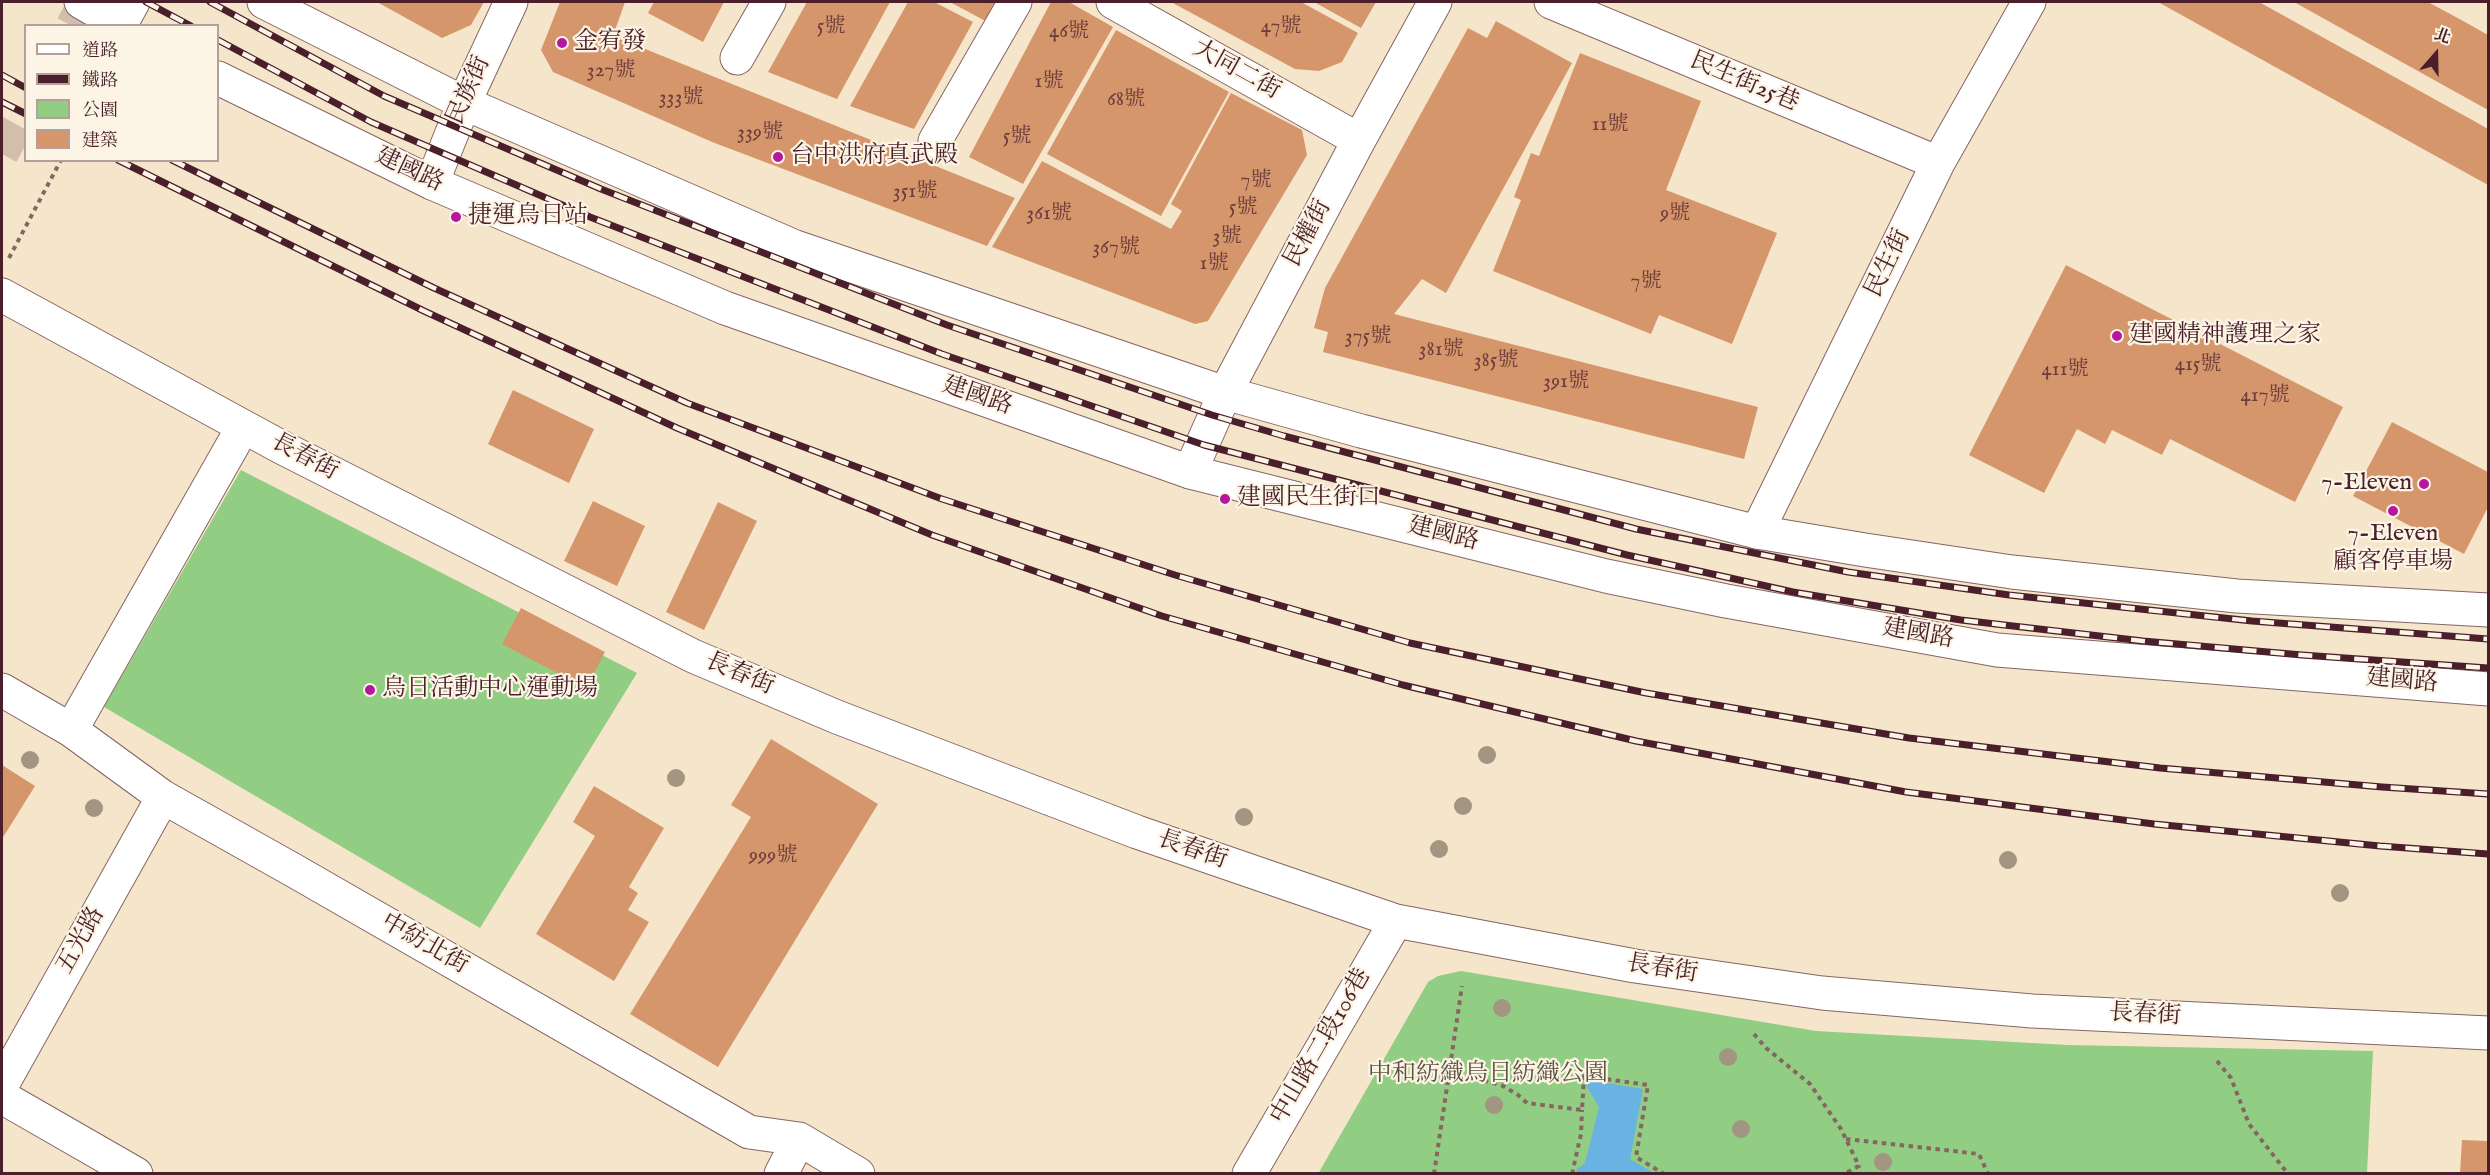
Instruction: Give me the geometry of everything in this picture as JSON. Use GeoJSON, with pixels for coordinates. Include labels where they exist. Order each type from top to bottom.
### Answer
{"type":"FeatureCollection","features":[{"type":"Feature","properties":{"kind":"street"},"geometry":{"type":"LineString","coordinates":[[81,2],[126,17]]}},
{"type":"Feature","properties":{"kind":"street"},"geometry":{"type":"LineString","coordinates":[[264,2],[464,103],[793,246],[1225,393],[1361,431],[1757,532],[2036,575],[2237,596],[2488,610]]}},
{"type":"Feature","properties":{"kind":"street","name":"民族街"},"geometry":{"type":"LineString","coordinates":[[432,183],[464,103],[511,2]]}},
{"type":"Feature","properties":{"kind":"street"},"geometry":{"type":"LineString","coordinates":[[737,58],[769,2]]}},
{"type":"Feature","properties":{"kind":"street"},"geometry":{"type":"LineString","coordinates":[[935,141],[1015,2]]}},
{"type":"Feature","properties":{"kind":"street","name":"大同二街"},"geometry":{"type":"LineString","coordinates":[[1113,2],[1359,140]]}},
{"type":"Feature","properties":{"kind":"street","name":"民權街"},"geometry":{"type":"LineString","coordinates":[[1190,472],[1225,393],[1359,140],[1436,2]]}},
{"type":"Feature","properties":{"kind":"street","name":"民生街25巷"},"geometry":{"type":"LineString","coordinates":[[1551,2],[1938,164]]}},
{"type":"Feature","properties":{"kind":"street","name":"民生街"},"geometry":{"type":"LineString","coordinates":[[1757,532],[1938,164],[2029,2]]}},
{"type":"Feature","properties":{"kind":"street","name":"建國路"},"geometry":{"type":"LineString","coordinates":[[219,78],[432,183],[725,308],[1190,472],[1606,576],[1726,601],[1997,650],[2488,689]]}},
{"type":"Feature","properties":{"kind":"street","name":"長春街"},"geometry":{"type":"LineString","coordinates":[[2,295],[243,427],[479,549],[723,669],[837,717],[1137,832],[1395,921],[1635,966],[1822,993],[2032,1011],[2488,1033]]}},
{"type":"Feature","properties":{"kind":"street"},"geometry":{"type":"LineString","coordinates":[[71,730],[243,427]]}},
{"type":"Feature","properties":{"kind":"street","name":"中紡北街"},"geometry":{"type":"LineString","coordinates":[[2,690],[71,730],[163,797],[748,1132],[800,1140],[858,1173]]}},
{"type":"Feature","properties":{"kind":"street","name":"五光路"},"geometry":{"type":"LineString","coordinates":[[2,1085],[163,797]]}},
{"type":"Feature","properties":{"kind":"street","name":"中山路二段106巷"},"geometry":{"type":"LineString","coordinates":[[1249,1173],[1395,921]]}},
{"type":"Feature","properties":{"kind":"street"},"geometry":{"type":"LineString","coordinates":[[2,1097],[136,1173]]}},
{"type":"Feature","properties":{"kind":"street"},"geometry":{"type":"LineString","coordinates":[[781,1173],[800,1140]]}},
{"type":"Feature","properties":{"kind":"path"},"geometry":{"type":"LineString","coordinates":[[7,262],[60,162]]}},
{"type":"Feature","properties":{"kind":"path"},"geometry":{"type":"LineString","coordinates":[[1434,1173],[1462,986]]}},
{"type":"Feature","properties":{"kind":"path"},"geometry":{"type":"LineString","coordinates":[[1754,1034],[1766,1048],[1810,1084],[1846,1139],[1859,1166],[1844,1173]]}},
{"type":"Feature","properties":{"kind":"path"},"geometry":{"type":"LineString","coordinates":[[2217,1061],[2231,1078],[2249,1124],[2288,1173]]}},
{"type":"Feature","properties":{"kind":"path"},"geometry":{"type":"LineString","coordinates":[[1572,1173],[1581,1134],[1584,1076],[1648,1085],[1636,1157],[1664,1173]]}},
{"type":"Feature","properties":{"kind":"path"},"geometry":{"type":"LineString","coordinates":[[1448,1078],[1479,1079],[1503,1086],[1527,1103],[1582,1110]]}},
{"type":"Feature","properties":{"kind":"path"},"geometry":{"type":"LineString","coordinates":[[1846,1139],[1979,1154],[1988,1173]]}},
{"type":"Feature","properties":{"kind":"green space","name":"烏日活動中心運動場"},"geometry":{"type":"Polygon","coordinates":[[[241,470],[637,673],[480,928],[104,707],[241,470]]]}},
{"type":"Feature","properties":{"kind":"green space","name":"中和紡織烏日紡織公園"},"geometry":{"type":"Polygon","coordinates":[[[1461,971],[1816,1031],[2068,1045],[2373,1051],[2367,1173],[1318,1174],[1428,982],[1438,976],[1461,971]]]}},
{"type":"Feature","properties":{"kind":"water"},"geometry":{"type":"Polygon","coordinates":[[[1587,1080],[1643,1089],[1630,1159],[1654,1173],[1576,1173],[1577,1169],[1585,1163],[1599,1107],[1586,1085],[1587,1080]]]}},
{"type":"Feature","properties":{"kind":"building"},"geometry":{"type":"Polygon","coordinates":[[[377,2],[484,2],[471,25],[442,38],[377,2]]]}},
{"type":"Feature","properties":{"kind":"building"},"geometry":{"type":"Polygon","coordinates":[[[560,2],[625,2],[613,36],[1015,198],[987,246],[712,142],[553,72],[541,50],[560,2]]]}},
{"type":"Feature","properties":{"kind":"building"},"geometry":{"type":"Polygon","coordinates":[[[654,2],[724,2],[703,42],[648,13],[654,2]]]}},
{"type":"Feature","properties":{"kind":"building"},"geometry":{"type":"Polygon","coordinates":[[[807,2],[890,2],[837,99],[768,72],[807,2]]]}},
{"type":"Feature","properties":{"kind":"building"},"geometry":{"type":"Polygon","coordinates":[[[908,2],[934,2],[973,22],[914,129],[850,106],[908,2]]]}},
{"type":"Feature","properties":{"kind":"building"},"geometry":{"type":"Polygon","coordinates":[[[950,2],[1003,2],[991,24],[950,2]]]}},
{"type":"Feature","properties":{"kind":"building"},"geometry":{"type":"Polygon","coordinates":[[[1051,2],[1069,2],[1113,27],[1023,184],[969,157],[1051,2]]]}},
{"type":"Feature","properties":{"kind":"building"},"geometry":{"type":"Polygon","coordinates":[[[1171,2],[1301,2],[1358,33],[1342,62],[1319,71],[1295,69],[1171,2]]]}},
{"type":"Feature","properties":{"kind":"building"},"geometry":{"type":"Polygon","coordinates":[[[1314,2],[1376,2],[1361,28],[1314,2]]]}},
{"type":"Feature","properties":{"kind":"building"},"geometry":{"type":"Polygon","coordinates":[[[2158,2],[2259,2],[2474,121],[2488,129],[2488,185],[2158,2]]]}},
{"type":"Feature","properties":{"kind":"building"},"geometry":{"type":"Polygon","coordinates":[[[2294,2],[2428,2],[2465,22],[2488,35],[2488,110],[2294,2]]]}},
{"type":"Feature","properties":{"kind":"building"},"geometry":{"type":"Polygon","coordinates":[[[1496,21],[1572,63],[1446,293],[1422,279],[1394,314],[1758,407],[1744,459],[1323,352],[1328,332],[1314,328],[1325,288],[1468,28],[1487,38],[1496,21]]]}},
{"type":"Feature","properties":{"kind":"building"},"geometry":{"type":"Polygon","coordinates":[[[1116,30],[1229,92],[1161,216],[1047,154],[1116,30]]]}},
{"type":"Feature","properties":{"kind":"building"},"geometry":{"type":"Polygon","coordinates":[[[1580,53],[1701,101],[1666,190],[1777,233],[1732,344],[1659,315],[1651,334],[1493,271],[1521,200],[1514,197],[1531,153],[1539,156],[1580,53]]]}},
{"type":"Feature","properties":{"kind":"building"},"geometry":{"type":"Polygon","coordinates":[[[1231,93],[1302,130],[1307,155],[1208,321],[1195,324],[992,247],[1042,161],[1171,229],[1182,211],[1171,204],[1231,93]]]}},
{"type":"Feature","properties":{"kind":"building","name":"建國精神護理之家"},"geometry":{"type":"Polygon","coordinates":[[[2066,265],[2343,407],[2295,502],[2170,439],[2162,455],[2112,430],[2105,444],[2077,429],[2044,493],[1969,455],[2066,265]]]}},
{"type":"Feature","properties":{"kind":"building"},"geometry":{"type":"Polygon","coordinates":[[[513,390],[594,429],[569,483],[488,444],[513,390]]]}},
{"type":"Feature","properties":{"kind":"building","name":"7-Eleven"},"geometry":{"type":"Polygon","coordinates":[[[2392,422],[2488,472],[2488,507],[2464,554],[2353,496],[2392,422]]]}},
{"type":"Feature","properties":{"kind":"building"},"geometry":{"type":"Polygon","coordinates":[[[593,501],[645,526],[617,586],[564,561],[593,501]]]}},
{"type":"Feature","properties":{"kind":"building"},"geometry":{"type":"Polygon","coordinates":[[[718,502],[757,521],[704,630],[666,612],[718,502]]]}},
{"type":"Feature","properties":{"kind":"building"},"geometry":{"type":"Polygon","coordinates":[[[521,608],[605,652],[586,688],[502,644],[521,608]]]}},
{"type":"Feature","properties":{"kind":"building"},"geometry":{"type":"Polygon","coordinates":[[[771,739],[878,804],[718,1067],[630,1014],[751,817],[731,805],[771,739]]]}},
{"type":"Feature","properties":{"kind":"building"},"geometry":{"type":"Polygon","coordinates":[[[2,765],[35,786],[2,839],[2,765]]]}},
{"type":"Feature","properties":{"kind":"building"},"geometry":{"type":"Polygon","coordinates":[[[594,786],[664,828],[629,887],[638,893],[628,910],[649,922],[614,981],[536,934],[595,836],[573,822],[594,786]]]}},
{"type":"Feature","properties":{"kind":"building"},"geometry":{"type":"Polygon","coordinates":[[[2462,1140],[2488,1141],[2488,1173],[2460,1173],[2462,1140]]]}},
{"type":"Feature","properties":{"kind":"tunnel"},"geometry":{"type":"LineString","coordinates":[[73,24],[85,2]]}},
{"type":"Feature","properties":{"kind":"tunnel"},"geometry":{"type":"LineString","coordinates":[[2,154],[24,114]]}},
{"type":"Feature","properties":{"kind":"railway"},"geometry":{"type":"LineString","coordinates":[[146,2],[187,24]]}},
{"type":"Feature","properties":{"kind":"railway"},"geometry":{"type":"LineString","coordinates":[[210,2],[384,96],[601,189],[947,325],[1212,415],[1284,436],[1636,529],[1848,572],[2009,595],[2252,621],[2488,639]]}},
{"type":"Feature","properties":{"kind":"railway"},"geometry":{"type":"LineString","coordinates":[[219,41],[371,122],[590,217],[942,354],[1204,445],[1627,555],[1793,592],[1961,620],[2143,641],[2488,668]]}},
{"type":"Feature","properties":{"kind":"railway"},"geometry":{"type":"LineString","coordinates":[[2,75],[24,87]]}},
{"type":"Feature","properties":{"kind":"railway"},"geometry":{"type":"LineString","coordinates":[[2,102],[24,113]]}},
{"type":"Feature","properties":{"kind":"railway"},"geometry":{"type":"LineString","coordinates":[[122,162],[424,311],[677,428],[932,535],[1162,616],[1403,685],[1636,741],[1906,792],[2154,824],[2488,854]]}},
{"type":"Feature","properties":{"kind":"railway"},"geometry":{"type":"LineString","coordinates":[[176,162],[434,288],[687,403],[942,499],[1175,575],[1410,643],[1646,693],[1909,738],[2160,768],[2488,794]]}},
{"type":"Feature","properties":{"kind":"place","name":"金宥發"},"geometry":{"type":"Point","coordinates":[562,43]}},
{"type":"Feature","properties":{"kind":"place","name":"台中洪府真武殿"},"geometry":{"type":"Point","coordinates":[778,157]}},
{"type":"Feature","properties":{"kind":"place","name":"捷運烏日站"},"geometry":{"type":"Point","coordinates":[456,217]}},
{"type":"Feature","properties":{"kind":"place","name":"建國精神護理之家"},"geometry":{"type":"Point","coordinates":[2117,336]}},
{"type":"Feature","properties":{"kind":"place","name":"7-Eleven"},"geometry":{"type":"Point","coordinates":[2424,484]}},
{"type":"Feature","properties":{"kind":"place","name":"建國民生街口"},"geometry":{"type":"Point","coordinates":[1225,499]}},
{"type":"Feature","properties":{"kind":"place","name":"7-Eleven 顧客停車場"},"geometry":{"type":"Point","coordinates":[2393,511]}},
{"type":"Feature","properties":{"kind":"place","name":"烏日活動中心運動場"},"geometry":{"type":"Point","coordinates":[370,690]}}]}
